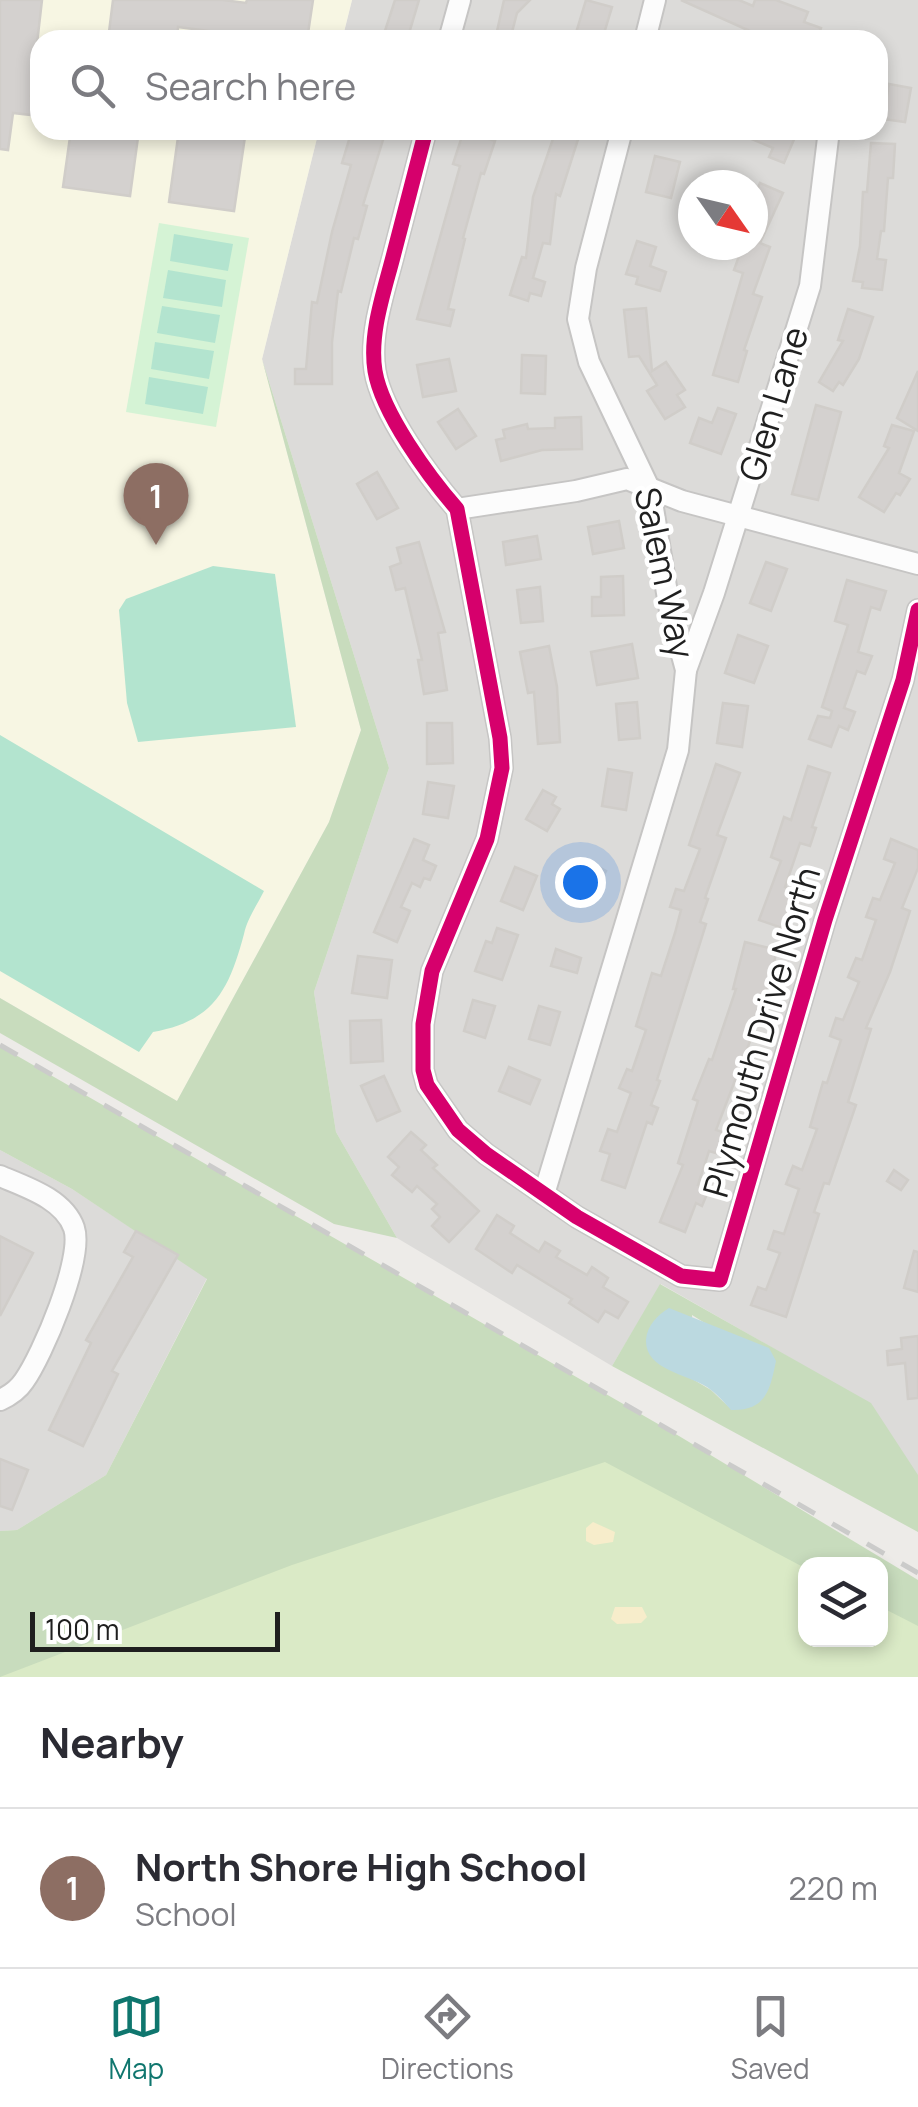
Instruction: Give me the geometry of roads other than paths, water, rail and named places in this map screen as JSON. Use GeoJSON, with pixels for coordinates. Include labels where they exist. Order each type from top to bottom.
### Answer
{"type":"FeatureCollection","features":[{"type":"Feature","properties":{"kind":"street"},"geometry":{"type":"LineString","coordinates":[[452,30],[460,0]]}},
{"type":"Feature","properties":{"kind":"street"},"geometry":{"type":"LineString","coordinates":[[650,30],[655,0]]}},
{"type":"Feature","properties":{"kind":"street"},"geometry":{"type":"LineString","coordinates":[[423,140],[384,292],[374,368],[382,399],[400,430],[457,509],[500,738],[502,768],[487,839],[432,971],[424,1024],[423,1070],[426,1085],[458,1130],[544,1194]]}},
{"type":"Feature","properties":{"kind":"street","name":"Salem Way"},"geometry":{"type":"LineString","coordinates":[[544,1194],[678,750],[686,670],[670,611],[650,490],[589,362],[578,319],[586,268],[619,140]]}},
{"type":"Feature","properties":{"kind":"street","name":"Glen Lane"},"geometry":{"type":"LineString","coordinates":[[686,670],[810,286],[829,140]]}},
{"type":"Feature","properties":{"kind":"street"},"geometry":{"type":"LineString","coordinates":[[457,509],[627,479],[650,490],[918,564]]}},
{"type":"Feature","properties":{"kind":"street","name":"Plymouth Drive North"},"geometry":{"type":"LineString","coordinates":[[544,1194],[681,1276],[720,1280],[824,920],[903,680],[918,610]]}},
{"type":"Feature","properties":{"kind":"street"},"geometry":{"type":"LineString","coordinates":[[0,1176],[62,1208],[74,1228],[75,1250],[65,1292],[31,1370],[21,1385],[0,1400]]}},
{"type":"Feature","properties":{"kind":"water"},"geometry":{"type":"Polygon","coordinates":[[[669,1308],[769,1348],[776,1361],[768,1390],[759,1403],[731,1410],[707,1387],[652,1358],[646,1340],[648,1330],[669,1308]]]}},
{"type":"Feature","properties":{"kind":"railway"},"geometry":{"type":"LineString","coordinates":[[0,1045],[918,1573]]}},
{"type":"Feature","properties":{"kind":"place","name":"North Shore High School"},"geometry":{"type":"Point","coordinates":[156,545]}}]}
